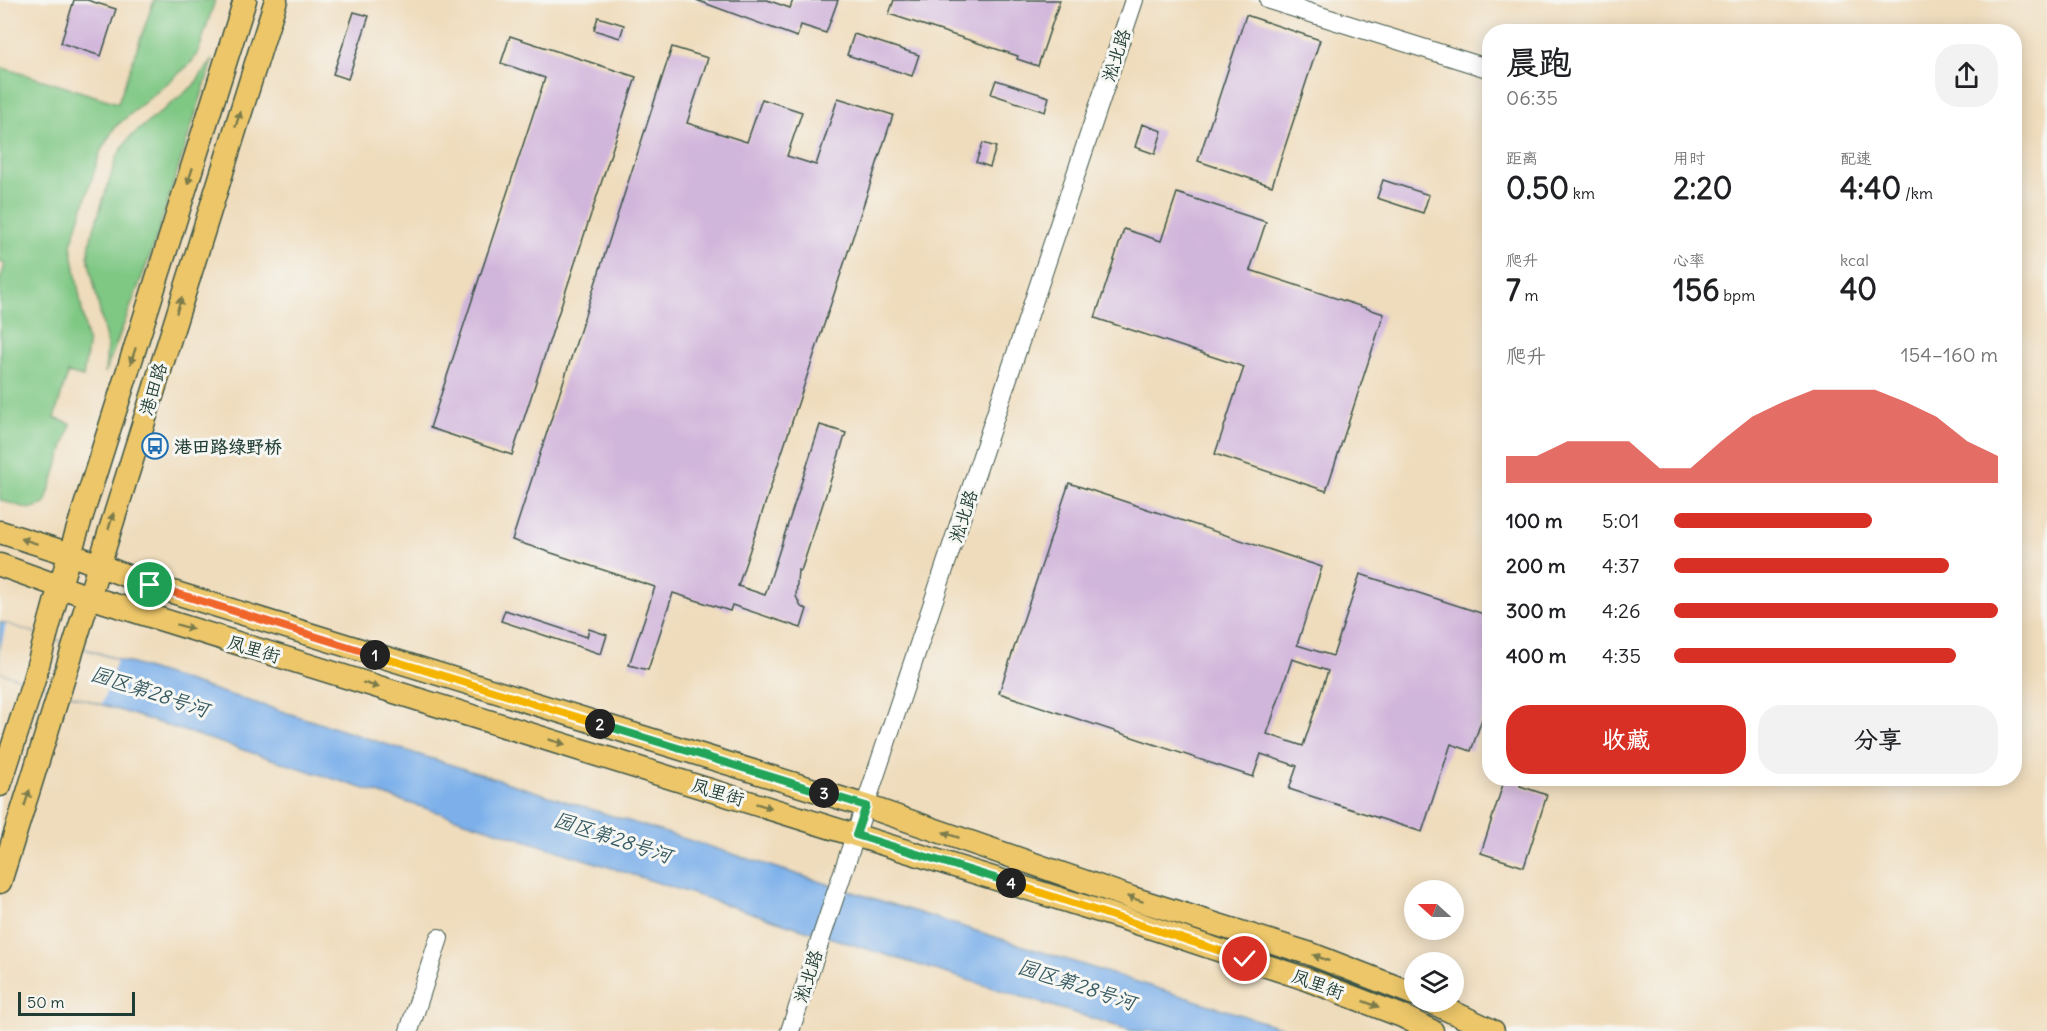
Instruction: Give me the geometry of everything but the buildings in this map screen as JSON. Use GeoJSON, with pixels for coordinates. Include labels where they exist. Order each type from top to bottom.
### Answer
{"type":"FeatureCollection","features":[{"type":"Feature","properties":{"kind":"main road","name":"港田路"},"geometry":{"type":"LineString","coordinates":[[0,785],[33,683],[60,585],[245,0]]}},
{"type":"Feature","properties":{"kind":"main road","name":"港田路"},"geometry":{"type":"LineString","coordinates":[[0,882],[62,692],[98,565],[276,0]]}},
{"type":"Feature","properties":{"kind":"main road","name":"凤里街"},"geometry":{"type":"LineString","coordinates":[[0,532],[70,554],[161,589],[866,806],[1132,898],[1311,954],[1404,990]]}},
{"type":"Feature","properties":{"kind":"main road","name":"凤里街"},"geometry":{"type":"LineString","coordinates":[[0,565],[89,597],[856,835],[1292,974],[1401,1016],[1432,1031]]}},
{"type":"Feature","properties":{"kind":"main road"},"geometry":{"type":"LineString","coordinates":[[1452,1012],[1492,1031]]}},
{"type":"Feature","properties":{"kind":"street","name":"淞北路"},"geometry":{"type":"LineString","coordinates":[[790,1031],[1134,0]]}},
{"type":"Feature","properties":{"kind":"street"},"geometry":{"type":"LineString","coordinates":[[1269,0],[1482,67]]}},
{"type":"Feature","properties":{"kind":"street"},"geometry":{"type":"LineString","coordinates":[[409,1031],[439,938]]}},
{"type":"Feature","properties":{"kind":"green space"},"geometry":{"type":"Polygon","coordinates":[[[154,0],[215,0],[198,53],[190,64],[115,127],[101,150],[71,245],[88,346],[83,377],[68,373],[54,418],[71,424],[45,504],[29,509],[0,500],[0,281],[5,264],[0,262],[0,67],[118,103],[154,0]]]}},
{"type":"Feature","properties":{"kind":"green space"},"geometry":{"type":"Polygon","coordinates":[[[213,59],[152,251],[105,373],[107,344],[88,257],[91,238],[117,156],[130,137],[193,86],[213,59]]]}},
{"type":"Feature","properties":{"kind":"water","name":"园区第28号河"},"geometry":{"type":"Polygon","coordinates":[[[0,622],[1292,1031],[1133,1031],[796,927],[0,672],[0,622]]]}},
{"type":"Feature","properties":{"kind":"pier"},"geometry":{"type":"Polygon","coordinates":[[[6,624],[117,660],[102,704],[0,672],[0,651],[6,624]]]}},
{"type":"Feature","properties":{"kind":"place","name":"港田路绿野桥"},"geometry":{"type":"Point","coordinates":[155,446]}},
{"type":"Feature","properties":{"kind":"route"},"geometry":{"type":"LineString","coordinates":[[150,585],[866,806],[856,835],[1245,959]]}}]}
